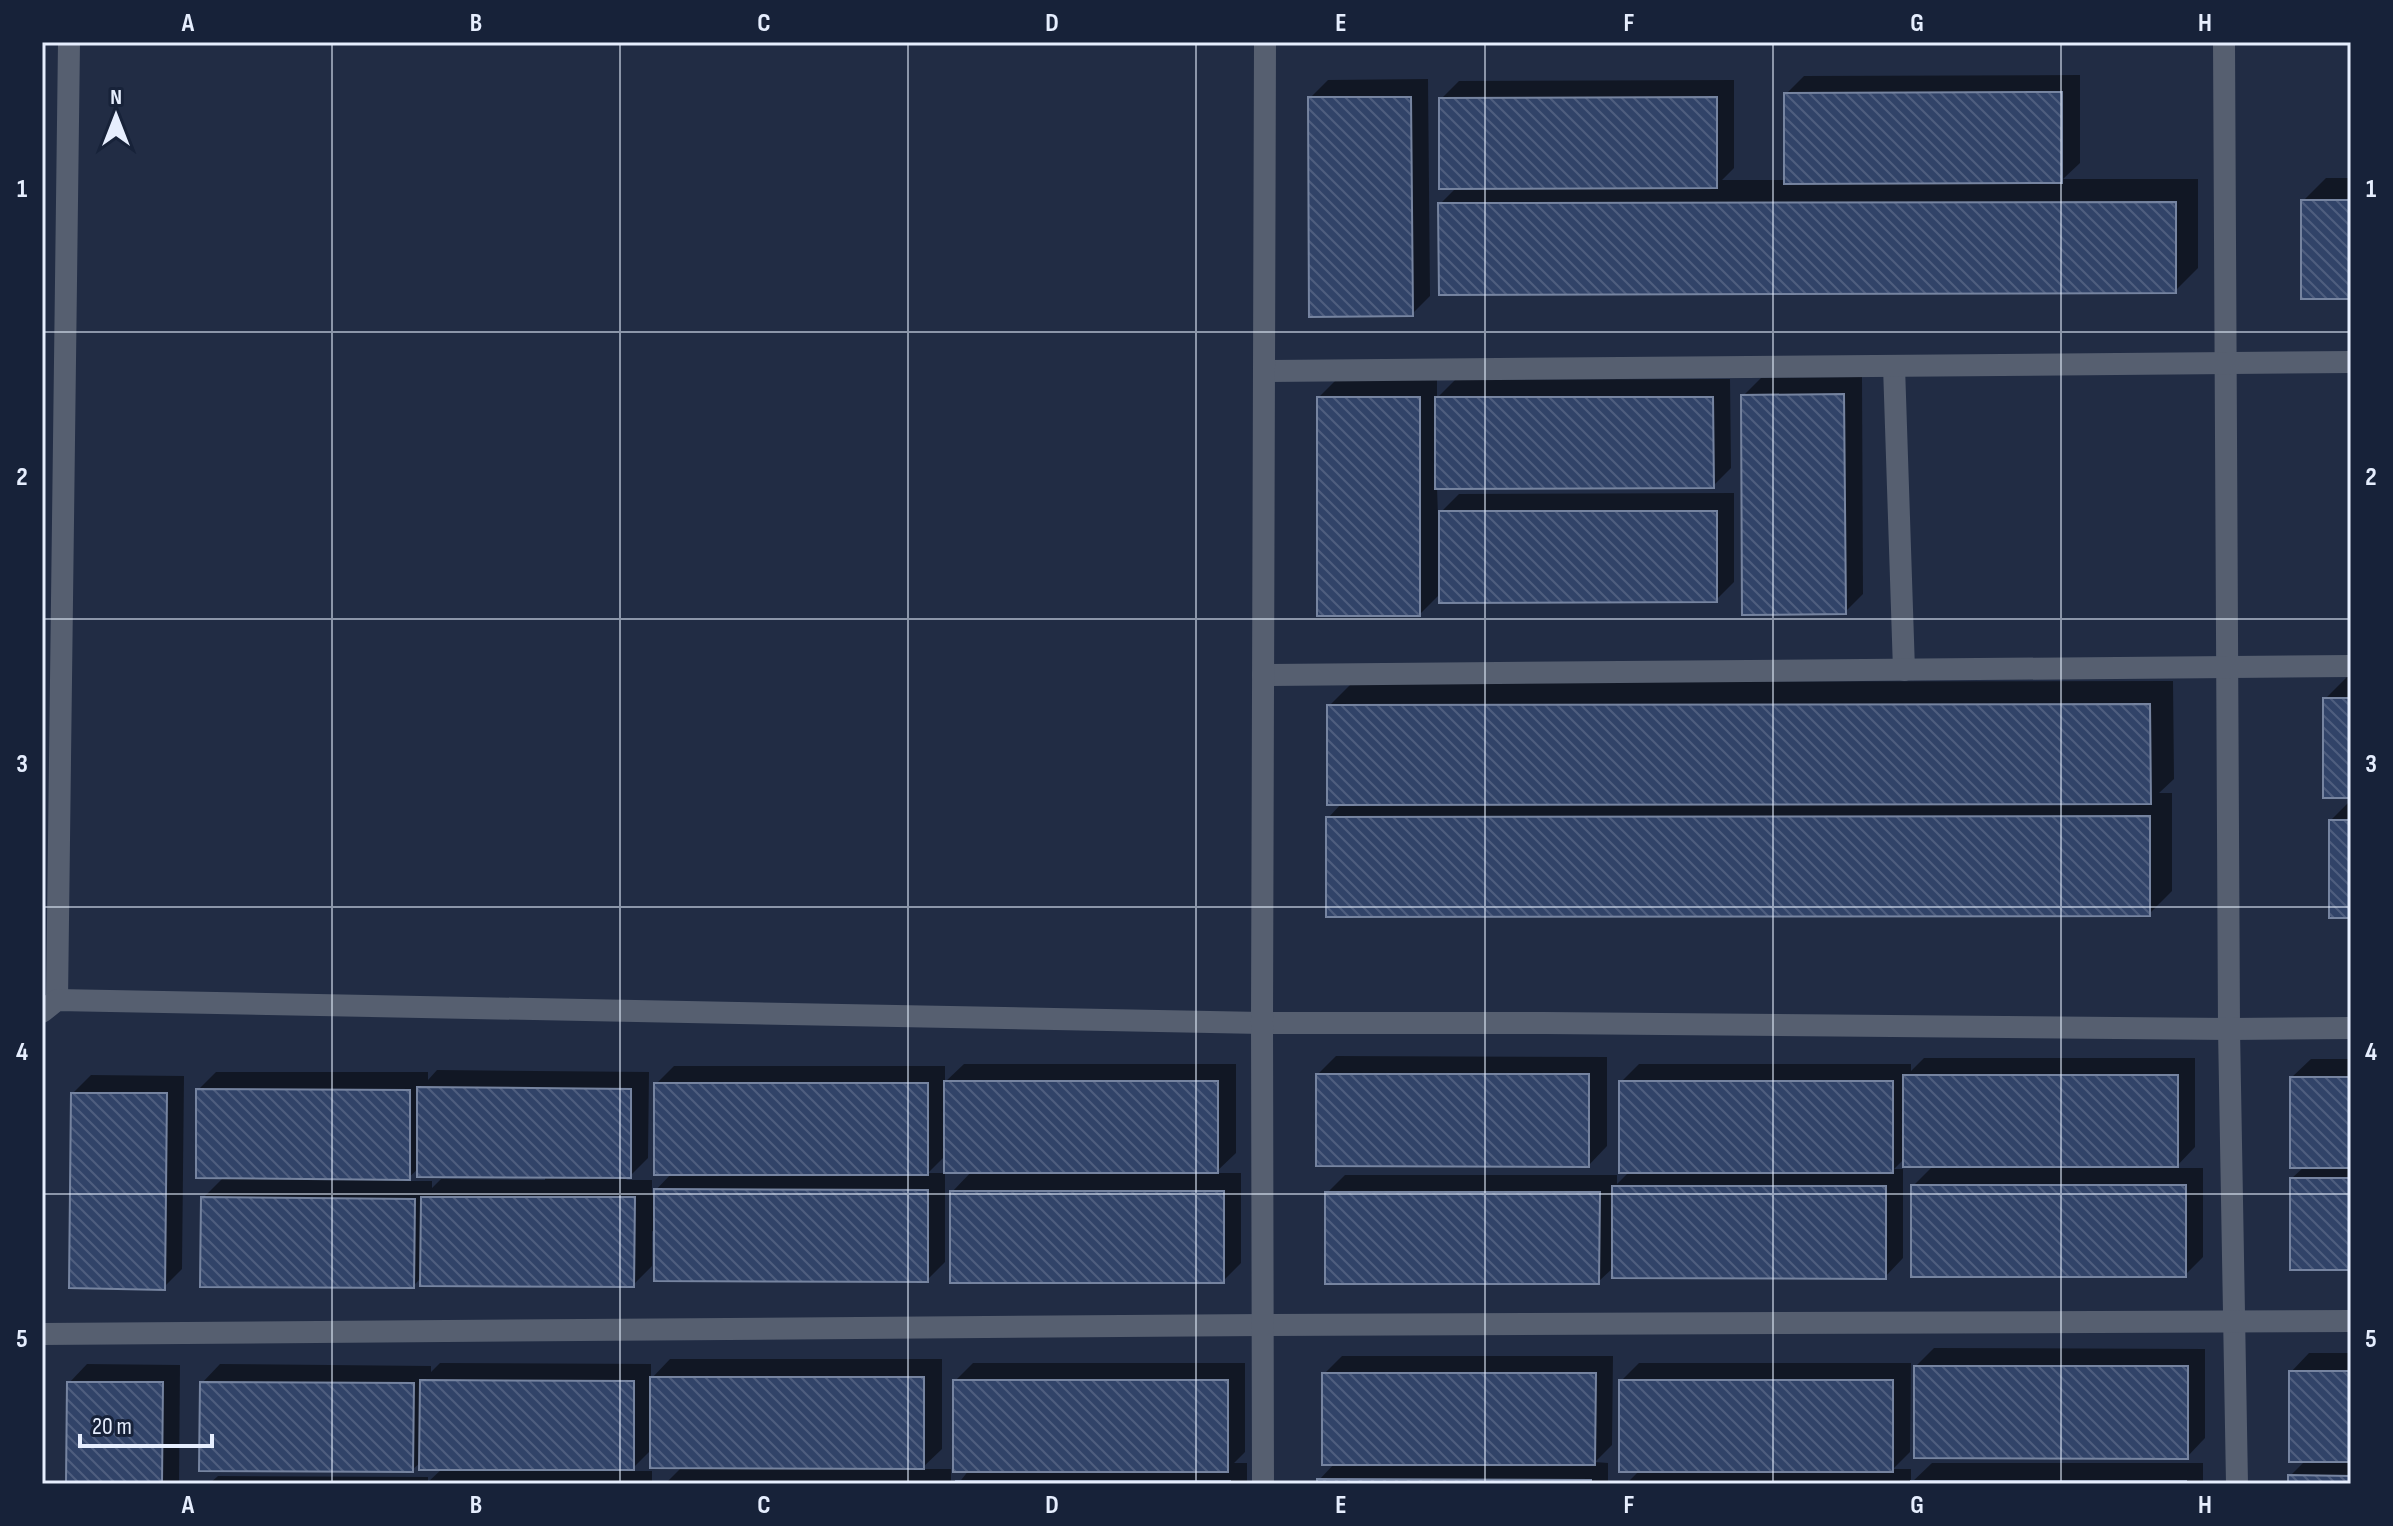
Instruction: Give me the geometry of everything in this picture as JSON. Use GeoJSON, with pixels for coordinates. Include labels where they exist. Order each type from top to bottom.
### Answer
{"type":"FeatureCollection","features":[{"type":"Feature","properties":{"kind":"street"},"geometry":{"type":"LineString","coordinates":[[69,42],[49,1006],[1262,1023],[2351,1028]]}},
{"type":"Feature","properties":{"kind":"street"},"geometry":{"type":"LineString","coordinates":[[1263,1484],[1265,42]]}},
{"type":"Feature","properties":{"kind":"street"},"geometry":{"type":"LineString","coordinates":[[2224,42],[2229,1029],[2237,1484]]}},
{"type":"Feature","properties":{"kind":"street"},"geometry":{"type":"LineString","coordinates":[[1265,371],[2351,362]]}},
{"type":"Feature","properties":{"kind":"street"},"geometry":{"type":"LineString","coordinates":[[1894,366],[1904,670]]}},
{"type":"Feature","properties":{"kind":"street"},"geometry":{"type":"LineString","coordinates":[[1263,675],[2351,666]]}},
{"type":"Feature","properties":{"kind":"street"},"geometry":{"type":"LineString","coordinates":[[42,1334],[2351,1321]]}},
{"type":"Feature","properties":{"kind":"building"},"geometry":{"type":"Polygon","coordinates":[[[2062,92],[2062,183],[1784,184],[1784,93],[2062,92]]]}},
{"type":"Feature","properties":{"kind":"building"},"geometry":{"type":"Polygon","coordinates":[[[1308,97],[1411,97],[1413,316],[1309,317],[1308,97]]]}},
{"type":"Feature","properties":{"kind":"building"},"geometry":{"type":"Polygon","coordinates":[[[1717,97],[1717,188],[1439,189],[1439,98],[1717,97]]]}},
{"type":"Feature","properties":{"kind":"building"},"geometry":{"type":"Polygon","coordinates":[[[2301,200],[2351,200],[2351,299],[2301,299],[2301,200]]]}},
{"type":"Feature","properties":{"kind":"building"},"geometry":{"type":"Polygon","coordinates":[[[2176,202],[2176,293],[1439,295],[1438,203],[2176,202]]]}},
{"type":"Feature","properties":{"kind":"building"},"geometry":{"type":"Polygon","coordinates":[[[1844,394],[1846,614],[1742,615],[1741,395],[1844,394]]]}},
{"type":"Feature","properties":{"kind":"building"},"geometry":{"type":"Polygon","coordinates":[[[1317,397],[1420,397],[1420,616],[1317,616],[1317,397]]]}},
{"type":"Feature","properties":{"kind":"building"},"geometry":{"type":"Polygon","coordinates":[[[1435,397],[1713,397],[1714,488],[1435,489],[1435,397]]]}},
{"type":"Feature","properties":{"kind":"building"},"geometry":{"type":"Polygon","coordinates":[[[1439,511],[1717,511],[1717,602],[1439,603],[1439,511]]]}},
{"type":"Feature","properties":{"kind":"building"},"geometry":{"type":"Polygon","coordinates":[[[2323,698],[2351,698],[2351,798],[2323,798],[2323,698]]]}},
{"type":"Feature","properties":{"kind":"building"},"geometry":{"type":"Polygon","coordinates":[[[2150,704],[2151,804],[1327,805],[1327,705],[2150,704]]]}},
{"type":"Feature","properties":{"kind":"building"},"geometry":{"type":"Polygon","coordinates":[[[2150,816],[2150,916],[1326,917],[1326,817],[2150,816]]]}},
{"type":"Feature","properties":{"kind":"building"},"geometry":{"type":"Polygon","coordinates":[[[2329,820],[2351,820],[2351,918],[2329,918],[2329,820]]]}},
{"type":"Feature","properties":{"kind":"building"},"geometry":{"type":"Polygon","coordinates":[[[1316,1074],[1589,1074],[1589,1167],[1316,1166],[1316,1074]]]}},
{"type":"Feature","properties":{"kind":"building"},"geometry":{"type":"Polygon","coordinates":[[[1903,1075],[2178,1075],[2178,1167],[1903,1167],[1903,1075]]]}},
{"type":"Feature","properties":{"kind":"building"},"geometry":{"type":"Polygon","coordinates":[[[2290,1077],[2351,1077],[2351,1168],[2290,1168],[2290,1077]]]}},
{"type":"Feature","properties":{"kind":"building"},"geometry":{"type":"Polygon","coordinates":[[[944,1081],[1218,1081],[1218,1173],[944,1173],[944,1081]]]}},
{"type":"Feature","properties":{"kind":"building"},"geometry":{"type":"Polygon","coordinates":[[[1619,1081],[1893,1081],[1893,1173],[1619,1173],[1619,1081]]]}},
{"type":"Feature","properties":{"kind":"building"},"geometry":{"type":"Polygon","coordinates":[[[654,1083],[928,1083],[928,1175],[654,1175],[654,1083]]]}},
{"type":"Feature","properties":{"kind":"building"},"geometry":{"type":"Polygon","coordinates":[[[417,1087],[631,1089],[631,1178],[417,1177],[417,1087]]]}},
{"type":"Feature","properties":{"kind":"building"},"geometry":{"type":"Polygon","coordinates":[[[196,1089],[410,1090],[410,1180],[196,1178],[196,1089]]]}},
{"type":"Feature","properties":{"kind":"building"},"geometry":{"type":"Polygon","coordinates":[[[71,1093],[167,1093],[165,1290],[69,1288],[71,1093]]]}},
{"type":"Feature","properties":{"kind":"building"},"geometry":{"type":"Polygon","coordinates":[[[2290,1178],[2351,1178],[2351,1270],[2290,1270],[2290,1178]]]}},
{"type":"Feature","properties":{"kind":"building"},"geometry":{"type":"Polygon","coordinates":[[[1911,1185],[2186,1185],[2186,1277],[1911,1277],[1911,1185]]]}},
{"type":"Feature","properties":{"kind":"building"},"geometry":{"type":"Polygon","coordinates":[[[1612,1186],[1886,1186],[1886,1279],[1612,1278],[1612,1186]]]}},
{"type":"Feature","properties":{"kind":"building"},"geometry":{"type":"Polygon","coordinates":[[[654,1189],[928,1190],[928,1282],[654,1281],[654,1189]]]}},
{"type":"Feature","properties":{"kind":"building"},"geometry":{"type":"Polygon","coordinates":[[[950,1191],[1224,1191],[1224,1283],[950,1283],[950,1191]]]}},
{"type":"Feature","properties":{"kind":"building"},"geometry":{"type":"Polygon","coordinates":[[[1325,1192],[1600,1192],[1599,1284],[1325,1284],[1325,1192]]]}},
{"type":"Feature","properties":{"kind":"building"},"geometry":{"type":"Polygon","coordinates":[[[201,1197],[415,1199],[414,1288],[200,1287],[201,1197]]]}},
{"type":"Feature","properties":{"kind":"building"},"geometry":{"type":"Polygon","coordinates":[[[421,1197],[635,1197],[634,1287],[420,1286],[421,1197]]]}},
{"type":"Feature","properties":{"kind":"building"},"geometry":{"type":"Polygon","coordinates":[[[1914,1366],[2188,1366],[2188,1459],[1914,1458],[1914,1366]]]}},
{"type":"Feature","properties":{"kind":"building"},"geometry":{"type":"Polygon","coordinates":[[[2289,1371],[2351,1371],[2351,1462],[2289,1462],[2289,1371]]]}},
{"type":"Feature","properties":{"kind":"building"},"geometry":{"type":"Polygon","coordinates":[[[1322,1373],[1596,1373],[1595,1465],[1322,1465],[1322,1373]]]}},
{"type":"Feature","properties":{"kind":"building"},"geometry":{"type":"Polygon","coordinates":[[[650,1377],[924,1377],[924,1469],[650,1468],[650,1377]]]}},
{"type":"Feature","properties":{"kind":"building"},"geometry":{"type":"Polygon","coordinates":[[[420,1380],[634,1381],[634,1470],[419,1470],[420,1380]]]}},
{"type":"Feature","properties":{"kind":"building"},"geometry":{"type":"Polygon","coordinates":[[[953,1380],[1228,1380],[1228,1472],[953,1472],[953,1380]]]}},
{"type":"Feature","properties":{"kind":"building"},"geometry":{"type":"Polygon","coordinates":[[[1619,1380],[1893,1380],[1893,1472],[1619,1472],[1619,1380]]]}},
{"type":"Feature","properties":{"kind":"building"},"geometry":{"type":"Polygon","coordinates":[[[67,1382],[163,1382],[162,1484],[66,1484],[67,1382]]]}},
{"type":"Feature","properties":{"kind":"building"},"geometry":{"type":"Polygon","coordinates":[[[200,1382],[414,1383],[413,1472],[199,1471],[200,1382]]]}},
{"type":"Feature","properties":{"kind":"building"},"geometry":{"type":"Polygon","coordinates":[[[2288,1475],[2351,1476],[2351,1484],[2288,1484],[2288,1475]]]}},
{"type":"Feature","properties":{"kind":"building"},"geometry":{"type":"Polygon","coordinates":[[[1317,1479],[1591,1480],[1591,1484],[1317,1484],[1317,1479]]]}},
{"type":"Feature","properties":{"kind":"building"},"geometry":{"type":"Polygon","coordinates":[[[956,1481],[1230,1481],[1230,1484],[956,1484],[956,1481]]]}},
{"type":"Feature","properties":{"kind":"building"},"geometry":{"type":"Polygon","coordinates":[[[1911,1481],[2186,1481],[2186,1484],[1911,1484],[1911,1481]]]}}]}
